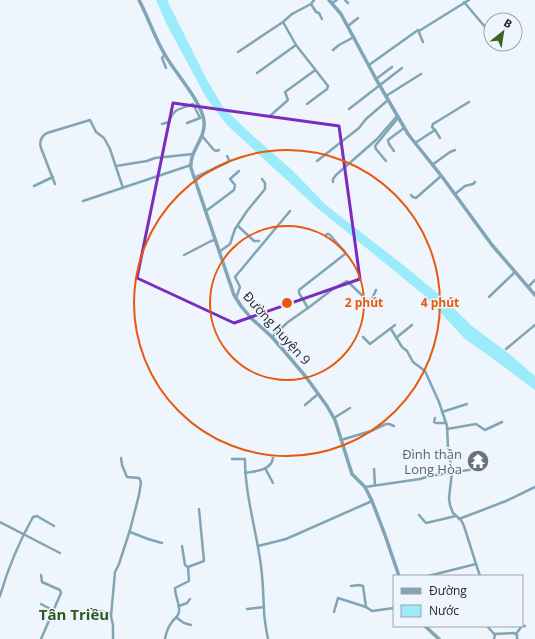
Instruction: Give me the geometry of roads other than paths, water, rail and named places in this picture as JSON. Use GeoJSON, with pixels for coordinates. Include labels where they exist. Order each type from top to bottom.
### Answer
{"type":"FeatureCollection","features":[{"type":"Feature","properties":{"kind":"street","name":"Đường huyện 9"},"geometry":{"type":"LineString","coordinates":[[139,0],[165,54],[190,91],[202,117],[204,126],[202,136],[193,154],[191,166],[219,252],[236,298],[251,318],[272,337],[306,377],[334,418],[352,474],[364,487],[372,501],[386,535],[399,575]]}},
{"type":"Feature","properties":{"kind":"street"},"geometry":{"type":"LineString","coordinates":[[238,52],[314,0]]}},
{"type":"Feature","properties":{"kind":"street"},"geometry":{"type":"LineString","coordinates":[[329,0],[341,14],[397,117],[414,143],[441,176],[492,245],[535,294]]}},
{"type":"Feature","properties":{"kind":"street"},"geometry":{"type":"LineString","coordinates":[[332,4],[337,0]]}},
{"type":"Feature","properties":{"kind":"street"},"geometry":{"type":"LineString","coordinates":[[368,65],[415,31],[419,31],[468,0]]}},
{"type":"Feature","properties":{"kind":"street"},"geometry":{"type":"LineString","coordinates":[[464,2],[483,24]]}},
{"type":"Feature","properties":{"kind":"street"},"geometry":{"type":"LineString","coordinates":[[310,4],[316,12],[319,13],[322,19]]}},
{"type":"Feature","properties":{"kind":"street"},"geometry":{"type":"LineString","coordinates":[[348,26],[358,18]]}},
{"type":"Feature","properties":{"kind":"street"},"geometry":{"type":"LineString","coordinates":[[283,22],[296,46],[314,71],[328,85],[328,88],[308,104]]}},
{"type":"Feature","properties":{"kind":"street"},"geometry":{"type":"LineString","coordinates":[[419,31],[423,42]]}},
{"type":"Feature","properties":{"kind":"street"},"geometry":{"type":"LineString","coordinates":[[333,50],[354,37]]}},
{"type":"Feature","properties":{"kind":"street"},"geometry":{"type":"LineString","coordinates":[[257,73],[296,46]]}},
{"type":"Feature","properties":{"kind":"street"},"geometry":{"type":"LineString","coordinates":[[165,54],[162,58],[166,68]]}},
{"type":"Feature","properties":{"kind":"street"},"geometry":{"type":"LineString","coordinates":[[376,79],[392,67]]}},
{"type":"Feature","properties":{"kind":"street"},"geometry":{"type":"LineString","coordinates":[[349,109],[402,68]]}},
{"type":"Feature","properties":{"kind":"street"},"geometry":{"type":"LineString","coordinates":[[271,115],[288,100],[286,92],[314,71]]}},
{"type":"Feature","properties":{"kind":"street"},"geometry":{"type":"LineString","coordinates":[[317,161],[359,128],[387,98],[421,74]]}},
{"type":"Feature","properties":{"kind":"street"},"geometry":{"type":"LineString","coordinates":[[440,138],[432,127],[433,124],[469,102]]}},
{"type":"Feature","properties":{"kind":"street"},"geometry":{"type":"LineString","coordinates":[[162,124],[169,122],[171,115],[175,111],[193,104],[202,117],[187,123]]}},
{"type":"Feature","properties":{"kind":"street"},"geometry":{"type":"LineString","coordinates":[[386,161],[375,146],[397,117]]}},
{"type":"Feature","properties":{"kind":"street"},"geometry":{"type":"LineString","coordinates":[[333,182],[336,175],[377,139],[397,117]]}},
{"type":"Feature","properties":{"kind":"street"},"geometry":{"type":"LineString","coordinates":[[55,184],[41,148],[40,142],[43,136],[46,133],[90,120],[96,132],[107,143],[123,188]]}},
{"type":"Feature","properties":{"kind":"street"},"geometry":{"type":"LineString","coordinates":[[394,151],[388,140],[404,128]]}},
{"type":"Feature","properties":{"kind":"street"},"geometry":{"type":"LineString","coordinates":[[414,143],[435,130]]}},
{"type":"Feature","properties":{"kind":"street"},"geometry":{"type":"LineString","coordinates":[[202,136],[214,150],[219,150]]}},
{"type":"Feature","properties":{"kind":"street"},"geometry":{"type":"LineString","coordinates":[[432,165],[455,150]]}},
{"type":"Feature","properties":{"kind":"street"},"geometry":{"type":"LineString","coordinates":[[116,166],[147,161],[155,158],[193,154]]}},
{"type":"Feature","properties":{"kind":"street"},"geometry":{"type":"LineString","coordinates":[[194,178],[228,162],[229,160],[227,156]]}},
{"type":"Feature","properties":{"kind":"street"},"geometry":{"type":"LineString","coordinates":[[83,201],[191,166]]}},
{"type":"Feature","properties":{"kind":"street"},"geometry":{"type":"LineString","coordinates":[[206,211],[234,190],[235,185],[230,179],[238,171]]}},
{"type":"Feature","properties":{"kind":"street"},"geometry":{"type":"LineString","coordinates":[[411,195],[413,198],[416,198],[441,176]]}},
{"type":"Feature","properties":{"kind":"street"},"geometry":{"type":"LineString","coordinates":[[34,186],[53,177]]}},
{"type":"Feature","properties":{"kind":"street"},"geometry":{"type":"LineString","coordinates":[[219,252],[230,244],[246,213],[265,189],[265,183],[262,179]]}},
{"type":"Feature","properties":{"kind":"street"},"geometry":{"type":"LineString","coordinates":[[455,195],[465,186],[475,182]]}},
{"type":"Feature","properties":{"kind":"street"},"geometry":{"type":"LineString","coordinates":[[236,298],[240,287],[235,277],[290,211]]}},
{"type":"Feature","properties":{"kind":"street"},"geometry":{"type":"LineString","coordinates":[[238,226],[254,241],[259,242]]}},
{"type":"Feature","properties":{"kind":"street"},"geometry":{"type":"LineString","coordinates":[[308,308],[299,293],[299,290],[345,253],[329,234],[326,235]]}},
{"type":"Feature","properties":{"kind":"street"},"geometry":{"type":"LineString","coordinates":[[184,255],[211,241],[216,240]]}},
{"type":"Feature","properties":{"kind":"street"},"geometry":{"type":"LineString","coordinates":[[490,297],[515,272]]}},
{"type":"Feature","properties":{"kind":"street"},"geometry":{"type":"LineString","coordinates":[[528,287],[535,280]]}},
{"type":"Feature","properties":{"kind":"street"},"geometry":{"type":"LineString","coordinates":[[272,337],[288,322],[333,289],[347,281],[368,301],[372,299],[376,290]]}},
{"type":"Feature","properties":{"kind":"street"},"geometry":{"type":"LineString","coordinates":[[363,337],[370,344],[395,325]]}},
{"type":"Feature","properties":{"kind":"street"},"geometry":{"type":"LineString","coordinates":[[396,338],[412,325]]}},
{"type":"Feature","properties":{"kind":"street"},"geometry":{"type":"LineString","coordinates":[[506,349],[535,326]]}},
{"type":"Feature","properties":{"kind":"street"},"geometry":{"type":"LineString","coordinates":[[390,329],[402,347],[407,351],[413,362],[425,370],[442,412],[447,429],[452,473],[451,510],[459,518],[466,533],[480,575]]}},
{"type":"Feature","properties":{"kind":"street"},"geometry":{"type":"LineString","coordinates":[[305,405],[319,394]]}},
{"type":"Feature","properties":{"kind":"street"},"geometry":{"type":"LineString","coordinates":[[442,412],[467,404]]}},
{"type":"Feature","properties":{"kind":"street"},"geometry":{"type":"LineString","coordinates":[[334,418],[350,408]]}},
{"type":"Feature","properties":{"kind":"street"},"geometry":{"type":"LineString","coordinates":[[435,418],[434,422],[436,423],[446,423]]}},
{"type":"Feature","properties":{"kind":"street"},"geometry":{"type":"LineString","coordinates":[[447,429],[476,424],[485,430],[502,422]]}},
{"type":"Feature","properties":{"kind":"street"},"geometry":{"type":"LineString","coordinates":[[341,440],[371,431],[386,424],[394,426]]}},
{"type":"Feature","properties":{"kind":"street"},"geometry":{"type":"LineString","coordinates":[[113,639],[111,614],[115,572],[130,532],[140,495],[141,482],[139,478],[127,477],[122,465],[122,458]]}},
{"type":"Feature","properties":{"kind":"street"},"geometry":{"type":"LineString","coordinates":[[245,473],[265,468],[271,463],[273,458]]}},
{"type":"Feature","properties":{"kind":"street"},"geometry":{"type":"LineString","coordinates":[[232,459],[245,459],[245,473],[251,516],[258,546],[263,582],[268,639]]}},
{"type":"Feature","properties":{"kind":"street"},"geometry":{"type":"LineString","coordinates":[[364,487],[481,468],[483,464]]}},
{"type":"Feature","properties":{"kind":"street"},"geometry":{"type":"LineString","coordinates":[[265,468],[273,482]]}},
{"type":"Feature","properties":{"kind":"street"},"geometry":{"type":"LineString","coordinates":[[374,469],[375,485]]}},
{"type":"Feature","properties":{"kind":"street"},"geometry":{"type":"LineString","coordinates":[[459,518],[506,502],[535,487]]}},
{"type":"Feature","properties":{"kind":"street"},"geometry":{"type":"LineString","coordinates":[[258,546],[286,539],[372,501]]}},
{"type":"Feature","properties":{"kind":"street"},"geometry":{"type":"LineString","coordinates":[[188,567],[204,561],[198,509]]}},
{"type":"Feature","properties":{"kind":"street"},"geometry":{"type":"LineString","coordinates":[[419,515],[426,523],[456,516]]}},
{"type":"Feature","properties":{"kind":"street"},"geometry":{"type":"LineString","coordinates":[[0,596],[6,576],[23,534],[35,516],[54,526]]}},
{"type":"Feature","properties":{"kind":"street"},"geometry":{"type":"LineString","coordinates":[[0,522],[60,553]]}},
{"type":"Feature","properties":{"kind":"street"},"geometry":{"type":"LineString","coordinates":[[130,532],[162,543]]}},
{"type":"Feature","properties":{"kind":"street"},"geometry":{"type":"LineString","coordinates":[[164,639],[173,619],[177,618],[179,614],[179,606],[175,588],[189,581],[188,567],[185,564],[182,546]]}},
{"type":"Feature","properties":{"kind":"street"},"geometry":{"type":"LineString","coordinates":[[432,575],[476,564]]}},
{"type":"Feature","properties":{"kind":"street"},"geometry":{"type":"LineString","coordinates":[[41,575],[41,580],[44,584],[61,591],[54,611],[41,639]]}},
{"type":"Feature","properties":{"kind":"street"},"geometry":{"type":"LineString","coordinates":[[351,586],[363,586],[366,606]]}},
{"type":"Feature","properties":{"kind":"street"},"geometry":{"type":"LineString","coordinates":[[334,612],[338,598],[366,606],[374,612],[393,608]]}},
{"type":"Feature","properties":{"kind":"street"},"geometry":{"type":"LineString","coordinates":[[179,606],[187,603],[190,599]]}},
{"type":"Feature","properties":{"kind":"street"},"geometry":{"type":"LineString","coordinates":[[41,604],[54,611]]}},
{"type":"Feature","properties":{"kind":"street"},"geometry":{"type":"LineString","coordinates":[[247,609],[264,607]]}},
{"type":"Feature","properties":{"kind":"street"},"geometry":{"type":"LineString","coordinates":[[100,611],[111,614]]}},
{"type":"Feature","properties":{"kind":"street"},"geometry":{"type":"LineString","coordinates":[[177,618],[184,623],[191,625]]}},
{"type":"Feature","properties":{"kind":"street"},"geometry":{"type":"LineString","coordinates":[[425,627],[439,639]]}},
{"type":"Feature","properties":{"kind":"street"},"geometry":{"type":"LineString","coordinates":[[488,627],[494,634],[494,639]]}},
{"type":"Feature","properties":{"kind":"street"},"geometry":{"type":"LineString","coordinates":[[517,639],[516,634],[521,627]]}},
{"type":"Feature","properties":{"kind":"street"},"geometry":{"type":"LineString","coordinates":[[494,634],[516,634]]}},
{"type":"Feature","properties":{"kind":"water"},"geometry":{"type":"Polygon","coordinates":[[[156,0],[167,0],[206,78],[223,107],[292,170],[326,205],[407,268],[442,297],[473,327],[508,353],[535,376],[535,390],[465,339],[424,295],[316,207],[227,125],[207,99],[166,23],[156,0]]]}},
{"type":"Feature","properties":{"kind":"place","name":"Đình thần Long Hòa"},"geometry":{"type":"Point","coordinates":[478,461]}},
{"type":"Feature","properties":{"kind":"district","name":"Tân Triều"},"geometry":{"type":"Point","coordinates":[74,614]}}]}
